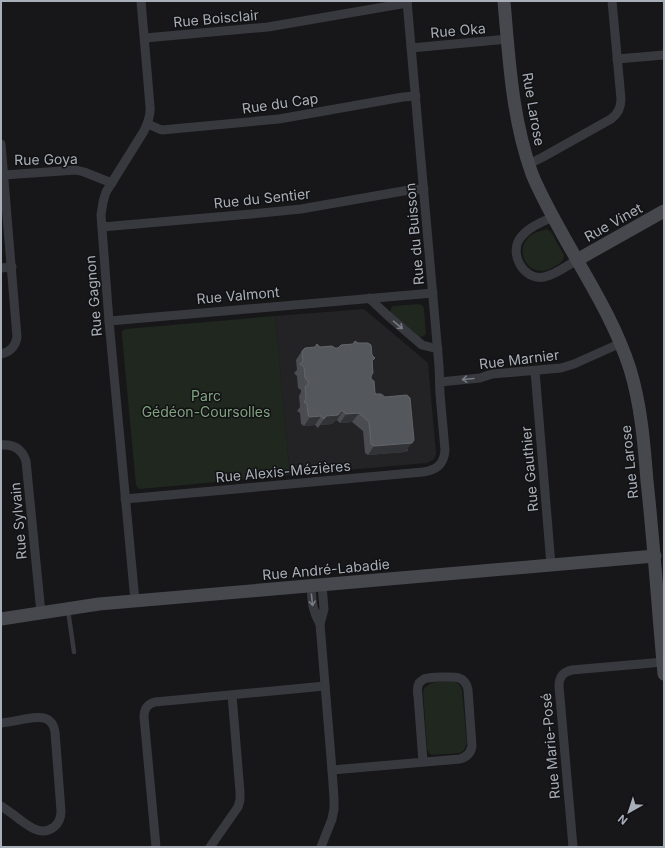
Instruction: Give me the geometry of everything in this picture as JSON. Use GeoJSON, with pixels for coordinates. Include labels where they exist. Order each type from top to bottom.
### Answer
{"type":"FeatureCollection","features":[{"type":"Feature","properties":{"kind":"street","name":"Rue Gagnon"},"geometry":{"type":"LineString","coordinates":[[135,601],[109,321],[101,211],[106,192],[148,124],[150,116],[141,1]]}},
{"type":"Feature","properties":{"kind":"street","name":"Rue Larose"},"geometry":{"type":"LineString","coordinates":[[504,1],[518,126],[529,164],[538,188],[553,217],[609,317],[621,343],[632,378],[640,415],[655,556],[664,668]]}},
{"type":"Feature","properties":{"kind":"street"},"geometry":{"type":"LineString","coordinates":[[529,164],[613,117],[620,108],[621,102],[612,1]]}},
{"type":"Feature","properties":{"kind":"street","name":"Rue Boisclair"},"geometry":{"type":"LineString","coordinates":[[144,38],[261,28],[407,2]]}},
{"type":"Feature","properties":{"kind":"street","name":"Rue du Buisson"},"geometry":{"type":"LineString","coordinates":[[407,2],[438,350],[445,450],[440,464]]}},
{"type":"Feature","properties":{"kind":"street","name":"Rue Oka"},"geometry":{"type":"LineString","coordinates":[[412,48],[508,40]]}},
{"type":"Feature","properties":{"kind":"street"},"geometry":{"type":"LineString","coordinates":[[617,59],[664,55]]}},
{"type":"Feature","properties":{"kind":"street","name":"Rue du Cap"},"geometry":{"type":"LineString","coordinates":[[148,124],[162,130],[279,119],[416,96]]}},
{"type":"Feature","properties":{"kind":"street"},"geometry":{"type":"LineString","coordinates":[[1,144],[18,337],[14,347],[1,354]]}},
{"type":"Feature","properties":{"kind":"street","name":"Rue Goya"},"geometry":{"type":"LineString","coordinates":[[4,175],[76,170],[112,183]]}},
{"type":"Feature","properties":{"kind":"street","name":"Rue du Sentier"},"geometry":{"type":"LineString","coordinates":[[102,226],[301,209],[410,190],[424,189]]}},
{"type":"Feature","properties":{"kind":"street","name":"Rue Vinet"},"geometry":{"type":"LineString","coordinates":[[577,260],[664,211]]}},
{"type":"Feature","properties":{"kind":"street"},"geometry":{"type":"LineString","coordinates":[[553,217],[530,229],[521,237],[516,248],[519,262],[526,272],[539,277],[549,275],[577,260]]}},
{"type":"Feature","properties":{"kind":"street"},"geometry":{"type":"LineString","coordinates":[[1,268],[12,267]]}},
{"type":"Feature","properties":{"kind":"street","name":"Rue Valmont"},"geometry":{"type":"LineString","coordinates":[[109,321],[433,293]]}},
{"type":"Feature","properties":{"kind":"street"},"geometry":{"type":"LineString","coordinates":[[369,298],[422,345],[438,350]]}},
{"type":"Feature","properties":{"kind":"street","name":"Rue Marnier"},"geometry":{"type":"LineString","coordinates":[[440,382],[480,378],[492,374],[561,368],[570,366],[621,343]]}},
{"type":"Feature","properties":{"kind":"street","name":"Rue Gauthier"},"geometry":{"type":"LineString","coordinates":[[534,371],[551,565]]}},
{"type":"Feature","properties":{"kind":"street","name":"Rue Sylvain"},"geometry":{"type":"LineString","coordinates":[[1,445],[10,445],[18,448],[24,455],[26,461],[41,612]]}},
{"type":"Feature","properties":{"kind":"street","name":"Rue Alexis-Mézières"},"geometry":{"type":"LineString","coordinates":[[125,499],[412,473],[430,470],[436,468],[440,464]]}},
{"type":"Feature","properties":{"kind":"street","name":"Rue André-Labadie"},"geometry":{"type":"LineString","coordinates":[[1,619],[99,604],[655,556]]}},
{"type":"Feature","properties":{"kind":"street"},"geometry":{"type":"LineString","coordinates":[[316,585],[313,609],[320,624],[334,798],[333,814],[322,847]]}},
{"type":"Feature","properties":{"kind":"street","name":"Rue Marie-Posé"},"geometry":{"type":"LineString","coordinates":[[572,847],[558,683],[560,678],[565,672],[572,670],[664,668]]}},
{"type":"Feature","properties":{"kind":"street"},"geometry":{"type":"LineString","coordinates":[[332,770],[423,762],[462,758],[468,755],[471,751],[472,744],[468,690],[466,683],[460,678],[452,676],[426,678],[418,684],[417,689],[423,762]]}},
{"type":"Feature","properties":{"kind":"street"},"geometry":{"type":"LineString","coordinates":[[156,847],[144,717],[144,712],[150,703],[325,686]]}},
{"type":"Feature","properties":{"kind":"street"},"geometry":{"type":"LineString","coordinates":[[210,847],[236,810],[240,800],[232,695]]}},
{"type":"Feature","properties":{"kind":"street"},"geometry":{"type":"LineString","coordinates":[[1,723],[39,717],[47,719],[52,724],[55,732],[61,816],[59,822],[53,828],[45,831],[39,831],[31,828],[1,806]]}},
{"type":"Feature","properties":{"kind":"lane"},"geometry":{"type":"LineString","coordinates":[[68,608],[74,652]]}},
{"type":"Feature","properties":{"kind":"shaded area"},"geometry":{"type":"Polygon","coordinates":[[[364,309],[428,363],[436,453],[435,457],[427,463],[290,475],[275,316],[364,309]]]}},
{"type":"Feature","properties":{"kind":"green space"},"geometry":{"type":"Polygon","coordinates":[[[547,229],[551,232],[564,257],[560,263],[550,269],[543,271],[535,270],[526,262],[523,246],[530,236],[547,229]]]}},
{"type":"Feature","properties":{"kind":"green space"},"geometry":{"type":"Polygon","coordinates":[[[422,305],[424,309],[426,334],[420,337],[390,312],[393,306],[422,305]]]}},
{"type":"Feature","properties":{"kind":"green space","name":"Parc Gédéon-Coursolles"},"geometry":{"type":"Polygon","coordinates":[[[275,316],[290,475],[138,488],[136,485],[122,331],[126,329],[275,316]]]}},
{"type":"Feature","properties":{"kind":"green space"},"geometry":{"type":"Polygon","coordinates":[[[451,681],[458,684],[462,690],[467,744],[464,750],[460,753],[432,755],[427,749],[423,691],[425,687],[432,683],[451,681]]]}},
{"type":"Feature","properties":{"kind":"building"},"geometry":{"type":"Polygon","coordinates":[[[355,341],[358,343],[368,343],[371,345],[372,355],[375,358],[372,361],[373,373],[371,379],[374,381],[375,393],[381,394],[385,397],[407,395],[410,398],[414,440],[412,443],[374,446],[371,444],[369,422],[359,413],[346,414],[341,411],[338,415],[326,416],[324,419],[321,416],[310,417],[308,415],[307,404],[304,402],[306,399],[305,387],[308,384],[308,381],[305,378],[304,367],[300,364],[303,361],[302,351],[305,348],[315,347],[317,344],[320,347],[332,346],[338,348],[341,345],[353,344],[355,341]]]}}]}
